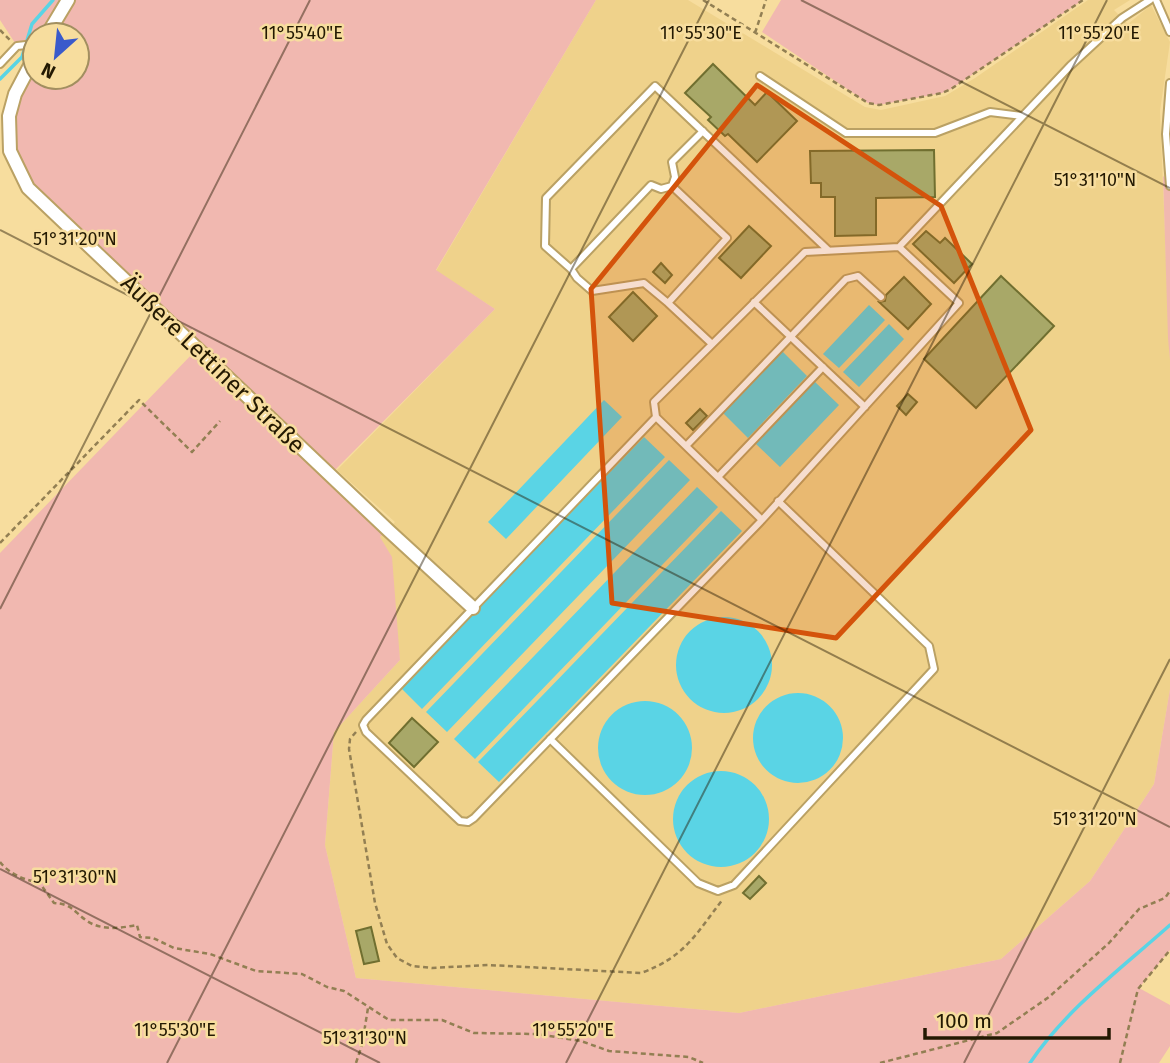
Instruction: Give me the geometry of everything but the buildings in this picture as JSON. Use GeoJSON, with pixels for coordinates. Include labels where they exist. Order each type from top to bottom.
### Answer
{"type":"FeatureCollection","features":[{"type":"Feature","properties":{"kind":"street"},"geometry":{"type":"LineString","coordinates":[[55,21],[68,0]]}},
{"type":"Feature","properties":{"kind":"street","name":"Äußere Lettiner Straße"},"geometry":{"type":"LineString","coordinates":[[21,83],[9,117],[10,151],[28,188],[473,608]]}},
{"type":"Feature","properties":{"kind":"lane"},"geometry":{"type":"LineString","coordinates":[[762,520],[656,417],[654,402],[804,252],[899,247],[1070,66],[1122,18],[1150,0]]}},
{"type":"Feature","properties":{"kind":"lane"},"geometry":{"type":"LineString","coordinates":[[1156,0],[1170,32]]}},
{"type":"Feature","properties":{"kind":"lane"},"geometry":{"type":"LineString","coordinates":[[0,64],[17,46],[21,46]]}},
{"type":"Feature","properties":{"kind":"lane"},"geometry":{"type":"LineString","coordinates":[[760,76],[846,133],[935,133],[990,112],[1022,116]]}},
{"type":"Feature","properties":{"kind":"lane"},"geometry":{"type":"LineString","coordinates":[[1170,83],[1166,134],[1170,186]]}},
{"type":"Feature","properties":{"kind":"lane"},"geometry":{"type":"LineString","coordinates":[[712,344],[644,283],[592,291],[545,246],[546,198],[654,86],[828,250]]}},
{"type":"Feature","properties":{"kind":"lane"},"geometry":{"type":"LineString","coordinates":[[672,186],[675,177],[672,162],[703,131]]}},
{"type":"Feature","properties":{"kind":"lane"},"geometry":{"type":"LineString","coordinates":[[570,269],[651,185],[660,189],[672,186]]}},
{"type":"Feature","properties":{"kind":"lane"},"geometry":{"type":"LineString","coordinates":[[668,303],[727,238],[672,186]]}},
{"type":"Feature","properties":{"kind":"lane"},"geometry":{"type":"LineString","coordinates":[[656,417],[363,725],[366,732],[460,821],[468,822],[474,818],[762,520],[960,303],[899,247]]}},
{"type":"Feature","properties":{"kind":"lane"},"geometry":{"type":"LineString","coordinates":[[686,446],[846,279],[858,276],[881,297]]}},
{"type":"Feature","properties":{"kind":"lane"},"geometry":{"type":"LineString","coordinates":[[754,302],[864,407]]}},
{"type":"Feature","properties":{"kind":"lane"},"geometry":{"type":"LineString","coordinates":[[718,477],[823,367]]}},
{"type":"Feature","properties":{"kind":"lane"},"geometry":{"type":"LineString","coordinates":[[550,739],[698,883],[718,891],[734,885],[934,669],[929,646],[778,501]]}},
{"type":"Feature","properties":{"kind":"path"},"geometry":{"type":"LineString","coordinates":[[704,0],[868,103],[879,105],[951,89],[1083,0]]}},
{"type":"Feature","properties":{"kind":"path"},"geometry":{"type":"LineString","coordinates":[[755,33],[766,0]]}},
{"type":"Feature","properties":{"kind":"path"},"geometry":{"type":"LineString","coordinates":[[0,30],[17,46]]}},
{"type":"Feature","properties":{"kind":"path"},"geometry":{"type":"LineString","coordinates":[[0,543],[139,400],[192,452],[220,421]]}},
{"type":"Feature","properties":{"kind":"path"},"geometry":{"type":"LineString","coordinates":[[363,725],[350,739],[349,748],[375,902],[387,944],[397,958],[412,966],[432,968],[488,965],[641,974],[663,965],[682,952],[734,885]]}},
{"type":"Feature","properties":{"kind":"path"},"geometry":{"type":"LineString","coordinates":[[0,862],[5,868],[30,881],[38,882],[54,903],[66,904],[90,923],[113,929],[137,925],[140,937],[153,938],[173,948],[210,954],[256,971],[302,974],[344,991],[368,1009],[389,1020],[442,1020],[474,1033],[537,1034],[581,1041],[609,1051],[689,1057],[703,1063]]}},
{"type":"Feature","properties":{"kind":"path"},"geometry":{"type":"LineString","coordinates":[[880,1063],[997,1033],[1049,997],[1109,943],[1139,909],[1165,898],[1170,891]]}},
{"type":"Feature","properties":{"kind":"path"},"geometry":{"type":"LineString","coordinates":[[1120,1063],[1138,989],[1170,950]]}},
{"type":"Feature","properties":{"kind":"path"},"geometry":{"type":"LineString","coordinates":[[356,1063],[368,1009]]}},
{"type":"Feature","properties":{"kind":"highlighted area"},"geometry":{"type":"Polygon","coordinates":[[[757,85],[941,206],[1031,430],[836,638],[612,603],[591,289],[757,85]]]}},
{"type":"Feature","properties":{"kind":"shaded area"},"geometry":{"type":"Polygon","coordinates":[[[0,0],[68,0],[55,21],[21,21],[21,46],[17,46],[0,20],[0,0]]]}},
{"type":"Feature","properties":{"kind":"shaded area"},"geometry":{"type":"Polygon","coordinates":[[[75,0],[596,0],[436,270],[495,309],[334,471],[388,530],[380,537],[392,557],[400,660],[334,732],[325,845],[356,978],[739,1013],[1001,959],[1090,881],[1154,784],[1170,689],[1170,950],[1139,988],[1170,1005],[1170,1046],[1159,1063],[0,1063],[0,553],[196,350],[32,188],[16,159],[12,147],[12,124],[24,91],[91,91],[91,21],[62,21],[75,0]]]}},
{"type":"Feature","properties":{"kind":"shaded area"},"geometry":{"type":"Polygon","coordinates":[[[596,0],[688,0],[865,107],[881,110],[945,96],[1088,0],[1130,0],[1114,10],[1128,24],[1151,5],[1170,42],[1160,111],[1170,360],[1170,689],[1154,784],[1090,881],[1001,959],[739,1013],[356,978],[325,845],[334,732],[400,660],[380,537],[395,522],[337,470],[495,309],[436,271],[596,0]]]}},
{"type":"Feature","properties":{"kind":"shaded area"},"geometry":{"type":"Polygon","coordinates":[[[781,0],[1083,0],[951,89],[879,105],[868,103],[762,32],[781,0]]]}},
{"type":"Feature","properties":{"kind":"shaded area"},"geometry":{"type":"Polygon","coordinates":[[[1163,176],[1170,183],[1170,360],[1168,338],[1163,176]]]}},
{"type":"Feature","properties":{"kind":"water"},"geometry":{"type":"Polygon","coordinates":[[[869,305],[885,320],[839,368],[823,354],[869,305]]]}},
{"type":"Feature","properties":{"kind":"water"},"geometry":{"type":"Polygon","coordinates":[[[889,324],[904,339],[859,387],[843,372],[889,324]]]}},
{"type":"Feature","properties":{"kind":"water"},"geometry":{"type":"Polygon","coordinates":[[[782,351],[807,376],[748,438],[723,413],[782,351]]]}},
{"type":"Feature","properties":{"kind":"water"},"geometry":{"type":"Polygon","coordinates":[[[814,381],[839,405],[780,467],[755,443],[814,381]]]}},
{"type":"Feature","properties":{"kind":"water"},"geometry":{"type":"Polygon","coordinates":[[[604,400],[622,417],[506,539],[488,522],[604,400]]]}},
{"type":"Feature","properties":{"kind":"water"},"geometry":{"type":"Polygon","coordinates":[[[644,437],[665,457],[422,709],[401,688],[644,437]]]}},
{"type":"Feature","properties":{"kind":"water"},"geometry":{"type":"Polygon","coordinates":[[[669,460],[690,480],[447,732],[426,712],[669,460]]]}},
{"type":"Feature","properties":{"kind":"water"},"geometry":{"type":"Polygon","coordinates":[[[697,487],[718,507],[475,759],[454,739],[697,487]]]}},
{"type":"Feature","properties":{"kind":"water"},"geometry":{"type":"Polygon","coordinates":[[[721,511],[742,531],[499,782],[478,762],[721,511]]]}},
{"type":"Feature","properties":{"kind":"water"},"geometry":{"type":"Polygon","coordinates":[[[724,617],[742,621],[758,631],[768,647],[772,665],[768,683],[758,699],[742,709],[724,713],[706,709],[690,699],[680,683],[676,665],[680,647],[690,631],[706,621],[724,617]]]}},
{"type":"Feature","properties":{"kind":"water"},"geometry":{"type":"Polygon","coordinates":[[[798,693],[815,697],[830,706],[839,721],[843,738],[839,755],[830,770],[815,779],[798,783],[781,779],[766,770],[757,755],[753,738],[757,721],[766,706],[781,697],[798,693]]]}},
{"type":"Feature","properties":{"kind":"water"},"geometry":{"type":"Polygon","coordinates":[[[645,701],[663,704],[678,715],[689,730],[692,748],[689,766],[678,781],[663,792],[645,795],[627,792],[612,781],[601,766],[598,748],[601,730],[612,715],[627,704],[645,701]]]}},
{"type":"Feature","properties":{"kind":"water"},"geometry":{"type":"Polygon","coordinates":[[[721,771],[739,775],[755,785],[765,801],[769,819],[765,837],[755,853],[739,863],[721,867],[703,863],[687,853],[677,837],[673,819],[677,801],[687,785],[703,775],[721,771]]]}},
{"type":"Feature","properties":{"kind":"waterway"},"geometry":{"type":"LineString","coordinates":[[0,79],[22,57],[32,24],[53,0]]}},
{"type":"Feature","properties":{"kind":"waterway"},"geometry":{"type":"LineString","coordinates":[[1030,1063],[1044,1043],[1077,1007],[1170,925]]}}]}
